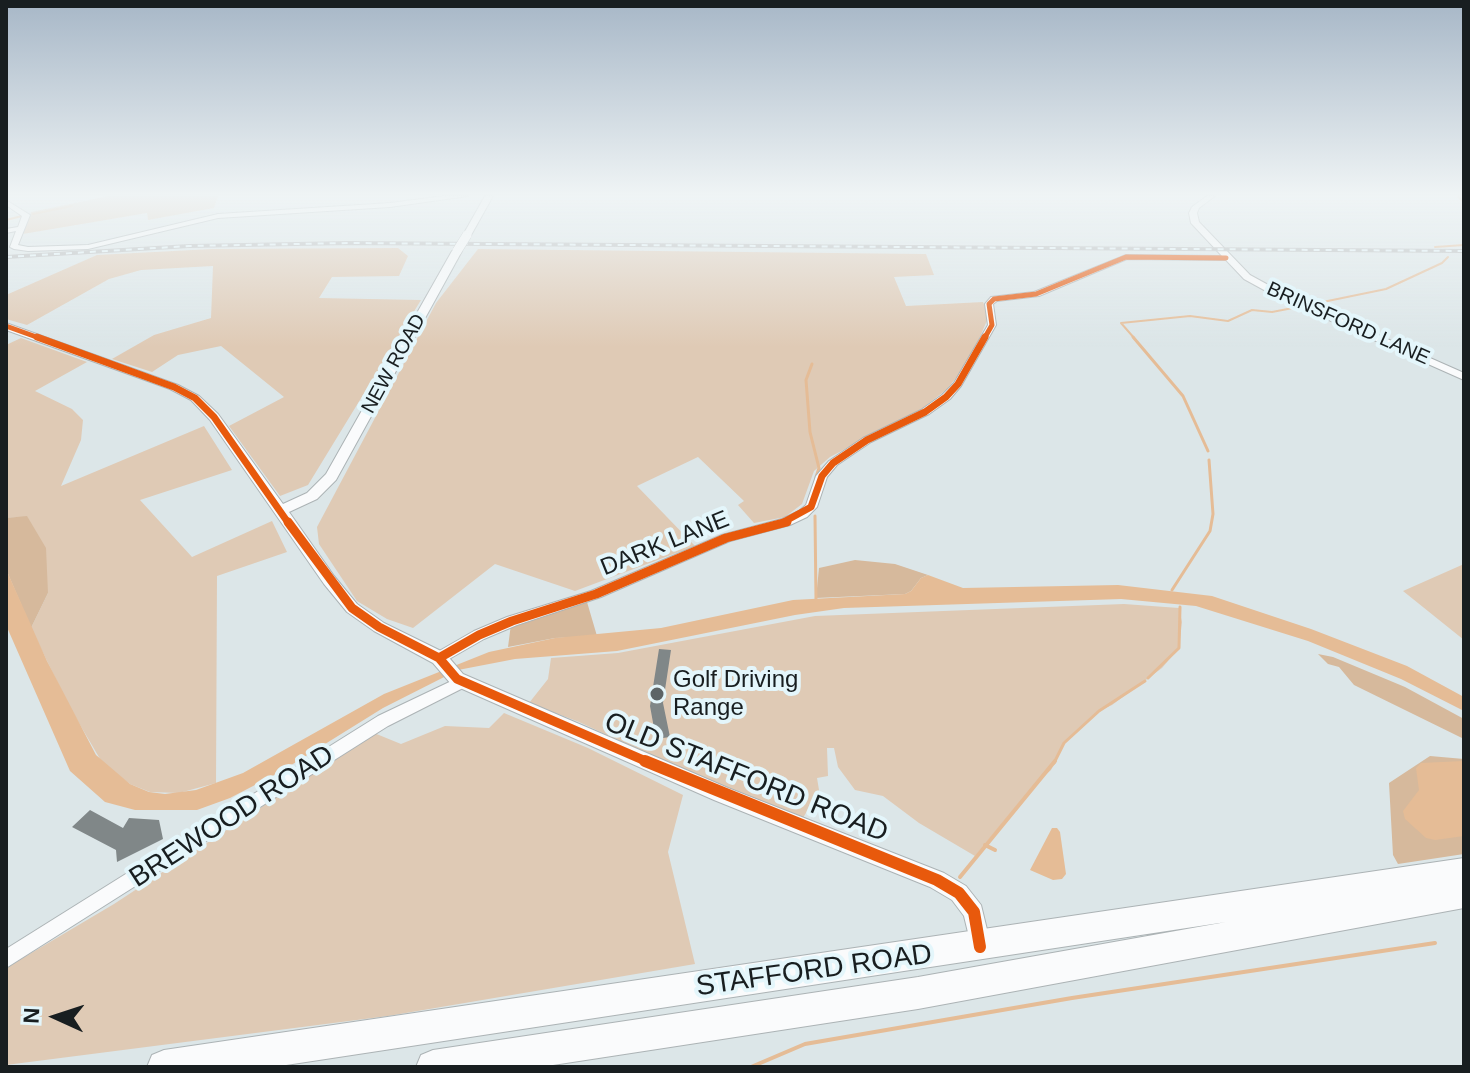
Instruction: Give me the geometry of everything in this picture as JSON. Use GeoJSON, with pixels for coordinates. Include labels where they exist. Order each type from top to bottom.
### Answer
{"type":"FeatureCollection","features":[{"type":"Feature","properties":{"kind":"highway","name":"STAFFORD ROAD"},"geometry":{"type":"LineString","coordinates":[[164,1067],[980,947],[1461,894]]}},
{"type":"Feature","properties":{"kind":"highway","name":"STAFFORD ROAD"},"geometry":{"type":"LineString","coordinates":[[433,1067],[918,993],[1461,894]]}},
{"type":"Feature","properties":{"kind":"street"},"geometry":{"type":"LineString","coordinates":[[16,246],[85,246]]}},
{"type":"Feature","properties":{"kind":"street","name":"NEW ROAD"},"geometry":{"type":"LineString","coordinates":[[280,511],[312,496],[331,477],[460,246]]}},
{"type":"Feature","properties":{"kind":"street","name":"BRINSFORD LANE"},"geometry":{"type":"LineString","coordinates":[[1215,246],[1265,288],[1464,377]]}},
{"type":"Feature","properties":{"kind":"street","name":"DARK LANE"},"geometry":{"type":"LineString","coordinates":[[441,661],[479,635],[512,621],[596,594],[726,538],[786,522],[803,514],[811,507],[822,476],[833,463],[867,440],[925,412],[958,384],[992,325],[989,304],[994,299],[1036,294],[1126,257],[1226,258]]}},
{"type":"Feature","properties":{"kind":"street"},"geometry":{"type":"LineString","coordinates":[[6,326],[174,387],[195,398],[214,417],[352,608],[441,661],[459,681]]}},
{"type":"Feature","properties":{"kind":"street","name":"OLD STAFFORD ROAD"},"geometry":{"type":"LineString","coordinates":[[459,681],[721,794],[937,880],[959,893],[974,912],[980,947]]}},
{"type":"Feature","properties":{"kind":"street","name":"BREWOOD ROAD"},"geometry":{"type":"LineString","coordinates":[[6,959],[383,721],[459,681]]}},
{"type":"Feature","properties":{"kind":"shaded area"},"geometry":{"type":"Polygon","coordinates":[[[398,248],[408,256],[399,276],[332,277],[319,298],[421,300],[308,485],[280,496],[229,426],[284,397],[221,346],[178,355],[152,372],[112,359],[154,335],[211,318],[213,266],[141,270],[109,279],[27,325],[6,319],[6,295],[97,255],[212,249],[398,248]]]}},
{"type":"Feature","properties":{"kind":"shaded area"},"geometry":{"type":"Polygon","coordinates":[[[478,249],[926,254],[934,275],[894,277],[906,306],[983,302],[989,316],[969,362],[947,389],[923,408],[830,457],[814,471],[802,504],[785,517],[754,523],[738,505],[744,501],[698,457],[637,486],[695,546],[575,591],[495,564],[413,628],[387,619],[357,601],[319,544],[317,527],[436,303],[478,249]]]}},
{"type":"Feature","properties":{"kind":"shaded area"},"geometry":{"type":"Polygon","coordinates":[[[21,338],[87,362],[35,391],[72,409],[83,420],[81,440],[61,486],[204,426],[232,470],[140,500],[192,557],[272,521],[287,552],[217,576],[216,783],[179,793],[150,792],[130,784],[103,764],[69,706],[31,628],[48,593],[27,517],[6,518],[6,345],[21,338]]]}},
{"type":"Feature","properties":{"kind":"shaded area"},"geometry":{"type":"Polygon","coordinates":[[[27,516],[46,548],[48,593],[31,628],[6,569],[6,518],[27,516]]]}},
{"type":"Feature","properties":{"kind":"shaded area"},"geometry":{"type":"Polygon","coordinates":[[[855,560],[895,564],[928,575],[905,594],[816,598],[819,568],[855,560]]]}},
{"type":"Feature","properties":{"kind":"shaded area"},"geometry":{"type":"Polygon","coordinates":[[[1464,564],[1464,640],[1403,591],[1464,564]]]}},
{"type":"Feature","properties":{"kind":"shaded area"},"geometry":{"type":"Polygon","coordinates":[[[6,569],[47,661],[96,755],[130,784],[149,792],[165,794],[196,790],[243,773],[384,694],[489,652],[555,638],[661,628],[793,600],[905,594],[928,575],[963,588],[1118,585],[1212,596],[1407,666],[1464,697],[1464,711],[1401,679],[1308,641],[1196,606],[1121,599],[844,608],[617,651],[515,659],[458,670],[383,708],[280,772],[230,798],[197,810],[135,810],[105,802],[70,771],[6,625],[6,569]]]}},
{"type":"Feature","properties":{"kind":"shaded area"},"geometry":{"type":"Polygon","coordinates":[[[587,602],[597,636],[555,638],[508,647],[511,624],[587,602]]]}},
{"type":"Feature","properties":{"kind":"shaded area"},"geometry":{"type":"Polygon","coordinates":[[[1124,604],[1179,608],[1182,622],[1179,648],[1162,668],[1099,711],[1064,743],[1051,770],[1035,784],[975,856],[919,823],[883,796],[855,790],[838,767],[834,748],[827,748],[828,776],[817,778],[819,790],[803,818],[724,789],[579,722],[529,703],[548,679],[551,658],[618,653],[815,616],[1124,604]]]}},
{"type":"Feature","properties":{"kind":"shaded area"},"geometry":{"type":"Polygon","coordinates":[[[1318,654],[1333,657],[1405,687],[1464,719],[1464,739],[1354,685],[1339,667],[1328,664],[1318,654]]]}},
{"type":"Feature","properties":{"kind":"shaded area"},"geometry":{"type":"Polygon","coordinates":[[[504,713],[588,748],[683,795],[668,852],[695,964],[388,1016],[6,1065],[6,968],[114,904],[374,733],[401,744],[445,726],[489,728],[504,713]]]}},
{"type":"Feature","properties":{"kind":"shaded area"},"geometry":{"type":"Polygon","coordinates":[[[1430,756],[1464,759],[1464,854],[1398,864],[1393,855],[1389,783],[1430,756]]]}},
{"type":"Feature","properties":{"kind":"shaded area"},"geometry":{"type":"Polygon","coordinates":[[[1464,761],[1464,836],[1435,840],[1426,838],[1405,819],[1403,811],[1419,790],[1416,768],[1421,763],[1464,761]]]}},
{"type":"Feature","properties":{"kind":"shaded area"},"geometry":{"type":"Polygon","coordinates":[[[1052,828],[1060,832],[1066,874],[1062,879],[1053,880],[1030,870],[1052,828]]]}},
{"type":"Feature","properties":{"kind":"building","name":"Golf Driving Range"},"geometry":{"type":"Polygon","coordinates":[[[659,649],[671,650],[663,703],[670,737],[656,739],[650,706],[659,649]]]}},
{"type":"Feature","properties":{"kind":"building"},"geometry":{"type":"Polygon","coordinates":[[[90,810],[123,828],[129,818],[159,820],[163,839],[117,862],[116,850],[72,827],[90,810]]]}},
{"type":"Feature","properties":{"kind":"waterway"},"geometry":{"type":"LineString","coordinates":[[1435,247],[1448,246]]}},
{"type":"Feature","properties":{"kind":"waterway"},"geometry":{"type":"LineString","coordinates":[[1313,304],[1386,289],[1442,263],[1448,257]]}},
{"type":"Feature","properties":{"kind":"waterway"},"geometry":{"type":"LineString","coordinates":[[1135,339],[1121,323],[1190,316],[1228,321],[1252,310],[1272,312],[1298,307]]}},
{"type":"Feature","properties":{"kind":"waterway"},"geometry":{"type":"LineString","coordinates":[[1133,337],[1183,396],[1208,451]]}},
{"type":"Feature","properties":{"kind":"waterway"},"geometry":{"type":"LineString","coordinates":[[812,364],[806,380],[810,432],[819,468],[816,477]]}},
{"type":"Feature","properties":{"kind":"waterway"},"geometry":{"type":"LineString","coordinates":[[1172,590],[1210,531],[1213,514],[1209,460]]}},
{"type":"Feature","properties":{"kind":"waterway"},"geometry":{"type":"LineString","coordinates":[[815,516],[816,600]]}},
{"type":"Feature","properties":{"kind":"waterway"},"geometry":{"type":"LineString","coordinates":[[1148,678],[1179,648],[1180,607]]}},
{"type":"Feature","properties":{"kind":"waterway"},"geometry":{"type":"LineString","coordinates":[[1055,761],[1064,743],[1099,711],[1145,681]]}},
{"type":"Feature","properties":{"kind":"waterway"},"geometry":{"type":"LineString","coordinates":[[986,845],[1055,761]]}},
{"type":"Feature","properties":{"kind":"waterway"},"geometry":{"type":"LineString","coordinates":[[960,877],[986,845]]}},
{"type":"Feature","properties":{"kind":"waterway"},"geometry":{"type":"LineString","coordinates":[[986,845],[995,850]]}},
{"type":"Feature","properties":{"kind":"waterway"},"geometry":{"type":"LineString","coordinates":[[751,1067],[805,1044],[1072,998],[1435,943]]}},
{"type":"Feature","properties":{"kind":"railway"},"geometry":{"type":"LineString","coordinates":[[6,257],[188,246]]}},
{"type":"Feature","properties":{"kind":"railway"},"geometry":{"type":"LineString","coordinates":[[777,246],[1464,251]]}},
{"type":"Feature","properties":{"kind":"cycle path"},"geometry":{"type":"LineString","coordinates":[[439,658],[479,635],[512,621],[596,594],[726,538],[786,522],[803,514],[811,507],[822,476],[833,463],[867,440],[925,412],[958,384],[992,325],[989,304],[994,299],[1036,294],[1126,257],[1226,258]]}},
{"type":"Feature","properties":{"kind":"cycle path"},"geometry":{"type":"LineString","coordinates":[[6,326],[174,387],[195,398],[214,417],[352,608],[379,627],[439,658],[457,679],[721,794],[937,880],[959,893],[974,912],[980,947]]}},
{"type":"Feature","properties":{"kind":"place","name":"Golf Driving Range"},"geometry":{"type":"Point","coordinates":[657,694]}}]}
